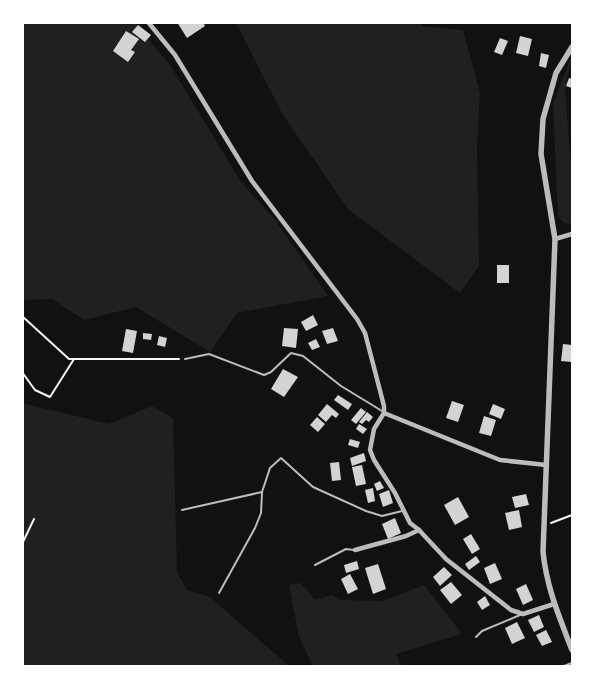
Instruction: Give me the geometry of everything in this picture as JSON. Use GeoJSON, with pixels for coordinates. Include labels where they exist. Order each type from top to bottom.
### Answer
{"type":"FeatureCollection","features":[{"type":"Feature","properties":{"kind":"street"},"geometry":{"type":"LineString","coordinates":[[148,22],[175,55],[252,181],[366,333],[384,406],[384,413],[374,429],[370,450],[410,523],[446,559],[511,610],[523,614],[554,604]]}},
{"type":"Feature","properties":{"kind":"street"},"geometry":{"type":"LineString","coordinates":[[572,47],[556,73],[543,119],[541,154],[556,239],[543,552],[546,577],[554,604],[572,650]]}},
{"type":"Feature","properties":{"kind":"street"},"geometry":{"type":"LineString","coordinates":[[556,239],[572,234]]}},
{"type":"Feature","properties":{"kind":"street"},"geometry":{"type":"LineString","coordinates":[[384,413],[500,460],[546,465]]}},
{"type":"Feature","properties":{"kind":"street"},"geometry":{"type":"LineString","coordinates":[[355,550],[406,536],[419,530]]}},
{"type":"Feature","properties":{"kind":"lane"},"geometry":{"type":"LineString","coordinates":[[185,359],[209,354],[264,375],[271,372],[290,353],[303,356],[341,386],[384,413]]}},
{"type":"Feature","properties":{"kind":"lane"},"geometry":{"type":"LineString","coordinates":[[218,593],[255,528],[260,513],[262,492],[270,468],[281,458],[313,487],[366,511],[382,516],[405,511]]}},
{"type":"Feature","properties":{"kind":"lane"},"geometry":{"type":"LineString","coordinates":[[182,510],[262,492]]}},
{"type":"Feature","properties":{"kind":"lane"},"geometry":{"type":"LineString","coordinates":[[315,565],[346,549],[355,550]]}},
{"type":"Feature","properties":{"kind":"lane"},"geometry":{"type":"LineString","coordinates":[[476,638],[482,631],[523,614]]}},
{"type":"Feature","properties":{"kind":"lane"},"geometry":{"type":"LineString","coordinates":[[564,666],[572,663]]}},
{"type":"Feature","properties":{"kind":"path"},"geometry":{"type":"LineString","coordinates":[[22,316],[69,359],[185,359]]}},
{"type":"Feature","properties":{"kind":"path"},"geometry":{"type":"LineString","coordinates":[[22,372],[35,390],[50,397],[74,359]]}},
{"type":"Feature","properties":{"kind":"path"},"geometry":{"type":"LineString","coordinates":[[544,526],[572,515]]}},
{"type":"Feature","properties":{"kind":"path"},"geometry":{"type":"LineString","coordinates":[[22,544],[34,519]]}},
{"type":"Feature","properties":{"kind":"path"},"geometry":{"type":"LineString","coordinates":[[289,666],[298,666]]}},
{"type":"Feature","properties":{"kind":"shaded area"},"geometry":{"type":"Polygon","coordinates":[[[420,22],[422,26],[463,30],[480,93],[477,146],[479,266],[460,293],[348,209],[283,115],[236,23],[420,22]]]}},
{"type":"Feature","properties":{"kind":"shaded area"},"geometry":{"type":"Polygon","coordinates":[[[22,23],[135,23],[170,65],[241,182],[276,221],[328,296],[237,313],[210,352],[136,307],[84,320],[52,299],[23,300],[22,23]]]}},
{"type":"Feature","properties":{"kind":"shaded area"},"geometry":{"type":"Polygon","coordinates":[[[572,55],[565,89],[572,177],[572,224],[564,223],[558,217],[553,104],[572,55]]]}},
{"type":"Feature","properties":{"kind":"shaded area"},"geometry":{"type":"Polygon","coordinates":[[[22,403],[109,424],[152,406],[173,418],[177,572],[187,590],[210,597],[289,666],[23,666],[22,403]]]}},
{"type":"Feature","properties":{"kind":"shaded area"},"geometry":{"type":"Polygon","coordinates":[[[301,583],[315,600],[332,595],[340,600],[382,601],[424,585],[462,634],[396,654],[401,666],[313,666],[299,637],[289,585],[301,583]]]}},
{"type":"Feature","properties":{"kind":"building"},"geometry":{"type":"Polygon","coordinates":[[[177,22],[203,22],[205,26],[187,38],[177,22]]]}},
{"type":"Feature","properties":{"kind":"building"},"geometry":{"type":"Polygon","coordinates":[[[138,25],[151,35],[145,42],[132,32],[138,25]]]}},
{"type":"Feature","properties":{"kind":"building"},"geometry":{"type":"Polygon","coordinates":[[[126,31],[139,39],[131,50],[135,52],[128,62],[113,51],[126,31]]]}},
{"type":"Feature","properties":{"kind":"building"},"geometry":{"type":"Polygon","coordinates":[[[520,36],[532,39],[528,56],[516,53],[520,36]]]}},
{"type":"Feature","properties":{"kind":"building"},"geometry":{"type":"Polygon","coordinates":[[[500,38],[508,41],[502,55],[494,52],[500,38]]]}},
{"type":"Feature","properties":{"kind":"building"},"geometry":{"type":"Polygon","coordinates":[[[541,53],[549,55],[546,68],[539,66],[541,53]]]}},
{"type":"Feature","properties":{"kind":"building"},"geometry":{"type":"Polygon","coordinates":[[[569,78],[572,79],[572,88],[566,86],[569,78]]]}},
{"type":"Feature","properties":{"kind":"building"},"geometry":{"type":"Polygon","coordinates":[[[497,265],[509,265],[509,283],[497,283],[497,265]]]}},
{"type":"Feature","properties":{"kind":"building"},"geometry":{"type":"Polygon","coordinates":[[[313,315],[318,325],[306,331],[301,322],[313,315]]]}},
{"type":"Feature","properties":{"kind":"building"},"geometry":{"type":"Polygon","coordinates":[[[284,328],[298,329],[296,348],[282,346],[284,328]]]}},
{"type":"Feature","properties":{"kind":"building"},"geometry":{"type":"Polygon","coordinates":[[[333,328],[338,341],[327,344],[322,331],[333,328]]]}},
{"type":"Feature","properties":{"kind":"building"},"geometry":{"type":"Polygon","coordinates":[[[126,329],[137,331],[133,353],[122,351],[126,329]]]}},
{"type":"Feature","properties":{"kind":"building"},"geometry":{"type":"Polygon","coordinates":[[[143,333],[152,334],[151,340],[143,339],[143,333]]]}},
{"type":"Feature","properties":{"kind":"building"},"geometry":{"type":"Polygon","coordinates":[[[159,336],[167,338],[165,347],[157,345],[159,336]]]}},
{"type":"Feature","properties":{"kind":"building"},"geometry":{"type":"Polygon","coordinates":[[[316,339],[320,347],[312,350],[308,343],[316,339]]]}},
{"type":"Feature","properties":{"kind":"building"},"geometry":{"type":"Polygon","coordinates":[[[563,344],[572,345],[572,362],[561,361],[563,344]]]}},
{"type":"Feature","properties":{"kind":"building"},"geometry":{"type":"Polygon","coordinates":[[[283,369],[298,377],[284,397],[271,389],[283,369]]]}},
{"type":"Feature","properties":{"kind":"building"},"geometry":{"type":"Polygon","coordinates":[[[338,395],[352,404],[348,410],[334,400],[338,395]]]}},
{"type":"Feature","properties":{"kind":"building"},"geometry":{"type":"Polygon","coordinates":[[[452,401],[464,405],[458,422],[446,418],[452,401]]]}},
{"type":"Feature","properties":{"kind":"building"},"geometry":{"type":"Polygon","coordinates":[[[327,404],[339,414],[336,418],[332,415],[326,422],[318,415],[327,404]]]}},
{"type":"Feature","properties":{"kind":"building"},"geometry":{"type":"Polygon","coordinates":[[[493,404],[505,409],[501,419],[489,414],[493,404]]]}},
{"type":"Feature","properties":{"kind":"building"},"geometry":{"type":"Polygon","coordinates":[[[361,408],[366,412],[356,424],[351,420],[361,408]]]}},
{"type":"Feature","properties":{"kind":"building"},"geometry":{"type":"Polygon","coordinates":[[[367,412],[373,417],[369,422],[366,420],[362,424],[359,422],[367,412]]]}},
{"type":"Feature","properties":{"kind":"building"},"geometry":{"type":"Polygon","coordinates":[[[484,416],[496,420],[491,436],[479,433],[484,416]]]}},
{"type":"Feature","properties":{"kind":"building"},"geometry":{"type":"Polygon","coordinates":[[[317,417],[325,424],[318,432],[310,425],[317,417]]]}},
{"type":"Feature","properties":{"kind":"building"},"geometry":{"type":"Polygon","coordinates":[[[359,424],[367,429],[363,434],[356,429],[359,424]]]}},
{"type":"Feature","properties":{"kind":"building"},"geometry":{"type":"Polygon","coordinates":[[[350,439],[360,442],[358,448],[348,445],[350,439]]]}},
{"type":"Feature","properties":{"kind":"building"},"geometry":{"type":"Polygon","coordinates":[[[364,453],[366,461],[352,466],[350,458],[364,453]]]}},
{"type":"Feature","properties":{"kind":"building"},"geometry":{"type":"Polygon","coordinates":[[[339,462],[341,480],[332,481],[330,463],[339,462]]]}},
{"type":"Feature","properties":{"kind":"building"},"geometry":{"type":"Polygon","coordinates":[[[362,465],[366,484],[356,486],[352,467],[362,465]]]}},
{"type":"Feature","properties":{"kind":"building"},"geometry":{"type":"Polygon","coordinates":[[[380,481],[384,488],[377,491],[374,484],[380,481]]]}},
{"type":"Feature","properties":{"kind":"building"},"geometry":{"type":"Polygon","coordinates":[[[373,488],[375,501],[368,503],[365,490],[373,488]]]}},
{"type":"Feature","properties":{"kind":"building"},"geometry":{"type":"Polygon","coordinates":[[[389,490],[393,503],[383,507],[379,494],[389,490]]]}},
{"type":"Feature","properties":{"kind":"building"},"geometry":{"type":"Polygon","coordinates":[[[526,494],[529,505],[515,508],[512,497],[526,494]]]}},
{"type":"Feature","properties":{"kind":"building"},"geometry":{"type":"Polygon","coordinates":[[[458,497],[469,517],[455,525],[444,505],[458,497]]]}},
{"type":"Feature","properties":{"kind":"building"},"geometry":{"type":"Polygon","coordinates":[[[519,510],[522,527],[509,530],[505,513],[519,510]]]}},
{"type":"Feature","properties":{"kind":"building"},"geometry":{"type":"Polygon","coordinates":[[[395,518],[401,533],[388,539],[382,524],[395,518]]]}},
{"type":"Feature","properties":{"kind":"building"},"geometry":{"type":"Polygon","coordinates":[[[471,534],[480,549],[472,554],[463,539],[471,534]]]}},
{"type":"Feature","properties":{"kind":"building"},"geometry":{"type":"Polygon","coordinates":[[[476,556],[480,562],[469,570],[465,564],[476,556]]]}},
{"type":"Feature","properties":{"kind":"building"},"geometry":{"type":"Polygon","coordinates":[[[357,561],[359,569],[346,573],[344,565],[357,561]]]}},
{"type":"Feature","properties":{"kind":"building"},"geometry":{"type":"Polygon","coordinates":[[[495,563],[502,579],[490,584],[484,568],[495,563]]]}},
{"type":"Feature","properties":{"kind":"building"},"geometry":{"type":"Polygon","coordinates":[[[378,564],[386,589],[373,594],[365,568],[378,564]]]}},
{"type":"Feature","properties":{"kind":"building"},"geometry":{"type":"Polygon","coordinates":[[[444,567],[452,575],[440,586],[433,577],[444,567]]]}},
{"type":"Feature","properties":{"kind":"building"},"geometry":{"type":"Polygon","coordinates":[[[350,574],[358,589],[348,594],[341,579],[350,574]]]}},
{"type":"Feature","properties":{"kind":"building"},"geometry":{"type":"Polygon","coordinates":[[[451,582],[462,595],[451,604],[440,590],[451,582]]]}},
{"type":"Feature","properties":{"kind":"building"},"geometry":{"type":"Polygon","coordinates":[[[526,584],[533,600],[523,605],[516,589],[526,584]]]}},
{"type":"Feature","properties":{"kind":"building"},"geometry":{"type":"Polygon","coordinates":[[[485,596],[490,605],[482,610],[477,602],[485,596]]]}},
{"type":"Feature","properties":{"kind":"building"},"geometry":{"type":"Polygon","coordinates":[[[539,615],[544,627],[534,632],[528,620],[539,615]]]}},
{"type":"Feature","properties":{"kind":"building"},"geometry":{"type":"Polygon","coordinates":[[[517,622],[525,638],[512,644],[505,628],[517,622]]]}},
{"type":"Feature","properties":{"kind":"building"},"geometry":{"type":"Polygon","coordinates":[[[546,630],[552,642],[542,646],[536,635],[546,630]]]}}]}
